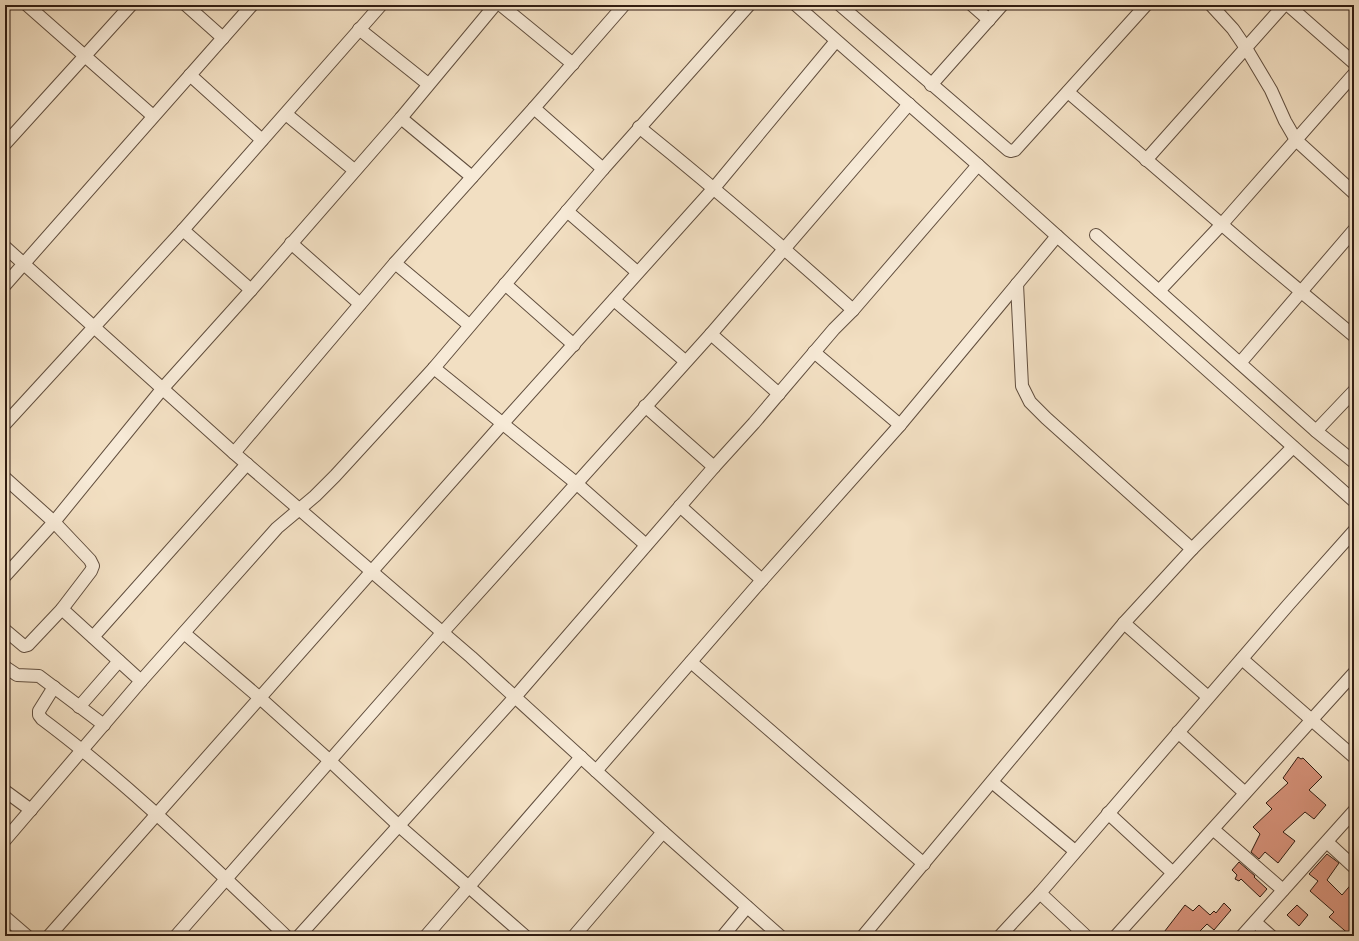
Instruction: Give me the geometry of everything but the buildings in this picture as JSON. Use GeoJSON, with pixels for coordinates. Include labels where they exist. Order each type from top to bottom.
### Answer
{"type":"FeatureCollection","features":[{"type":"Feature","properties":{"kind":"street"},"geometry":{"type":"LineString","coordinates":[[27,5],[153,116]]}},
{"type":"Feature","properties":{"kind":"street"},"geometry":{"type":"LineString","coordinates":[[5,144],[131,5]]}},
{"type":"Feature","properties":{"kind":"street"},"geometry":{"type":"LineString","coordinates":[[186,5],[223,38]]}},
{"type":"Feature","properties":{"kind":"street"},"geometry":{"type":"LineString","coordinates":[[5,285],[252,5]]}},
{"type":"Feature","properties":{"kind":"street"},"geometry":{"type":"LineString","coordinates":[[5,424],[183,230],[381,5]]}},
{"type":"Feature","properties":{"kind":"street"},"geometry":{"type":"LineString","coordinates":[[5,576],[54,522],[163,388],[251,290],[354,170],[401,118],[428,84],[496,5]]}},
{"type":"Feature","properties":{"kind":"street"},"geometry":{"type":"LineString","coordinates":[[501,5],[573,64]]}},
{"type":"Feature","properties":{"kind":"street"},"geometry":{"type":"LineString","coordinates":[[234,453],[395,262],[534,108],[624,5]]}},
{"type":"Feature","properties":{"kind":"street"},"geometry":{"type":"LineString","coordinates":[[5,839],[141,681],[277,528],[315,496],[335,476],[434,368],[603,169],[749,5]]}},
{"type":"Feature","properties":{"kind":"street"},"geometry":{"type":"LineString","coordinates":[[796,5],[978,164],[1354,501]]}},
{"type":"Feature","properties":{"kind":"street"},"geometry":{"type":"LineString","coordinates":[[840,5],[931,85],[1011,151],[1015,150],[1146,5]]}},
{"type":"Feature","properties":{"kind":"street"},"geometry":{"type":"LineString","coordinates":[[972,5],[989,20]]}},
{"type":"Feature","properties":{"kind":"street"},"geometry":{"type":"LineString","coordinates":[[931,85],[1002,5]]}},
{"type":"Feature","properties":{"kind":"street"},"geometry":{"type":"LineString","coordinates":[[1211,5],[1233,29],[1246,48],[1268,83],[1284,121],[1296,140],[1354,193]]}},
{"type":"Feature","properties":{"kind":"street"},"geometry":{"type":"LineString","coordinates":[[1146,160],[1284,5]]}},
{"type":"Feature","properties":{"kind":"street"},"geometry":{"type":"LineString","coordinates":[[1288,5],[1354,64]]}},
{"type":"Feature","properties":{"kind":"street"},"geometry":{"type":"LineString","coordinates":[[359,29],[428,84]]}},
{"type":"Feature","properties":{"kind":"street"},"geometry":{"type":"LineString","coordinates":[[49,936],[503,423],[714,188],[836,41]]}},
{"type":"Feature","properties":{"kind":"street"},"geometry":{"type":"LineString","coordinates":[[1159,291],[1222,224],[1354,74]]}},
{"type":"Feature","properties":{"kind":"street"},"geometry":{"type":"LineString","coordinates":[[190,76],[262,140]]}},
{"type":"Feature","properties":{"kind":"street"},"geometry":{"type":"LineString","coordinates":[[1068,92],[1354,336]]}},
{"type":"Feature","properties":{"kind":"street"},"geometry":{"type":"LineString","coordinates":[[176,936],[442,633],[685,361],[711,334],[910,104]]}},
{"type":"Feature","properties":{"kind":"street"},"geometry":{"type":"LineString","coordinates":[[534,108],[603,169]]}},
{"type":"Feature","properties":{"kind":"street"},"geometry":{"type":"LineString","coordinates":[[286,114],[354,170]]}},
{"type":"Feature","properties":{"kind":"street"},"geometry":{"type":"LineString","coordinates":[[401,118],[472,177]]}},
{"type":"Feature","properties":{"kind":"street"},"geometry":{"type":"LineString","coordinates":[[640,127],[784,248],[853,310]]}},
{"type":"Feature","properties":{"kind":"street"},"geometry":{"type":"LineString","coordinates":[[299,936],[515,697],[779,394],[834,328],[853,310],[978,164]]}},
{"type":"Feature","properties":{"kind":"street"},"geometry":{"type":"LineString","coordinates":[[567,211],[638,272]]}},
{"type":"Feature","properties":{"kind":"street"},"geometry":{"type":"LineString","coordinates":[[183,230],[251,290]]}},
{"type":"Feature","properties":{"kind":"street"},"geometry":{"type":"LineString","coordinates":[[1240,363],[1354,230]]}},
{"type":"Feature","properties":{"kind":"street"},"geometry":{"type":"LineString","coordinates":[[1096,235],[1316,431],[1354,462]]}},
{"type":"Feature","properties":{"kind":"street"},"geometry":{"type":"LineString","coordinates":[[596,771],[762,580],[900,425],[1057,236]]}},
{"type":"Feature","properties":{"kind":"street"},"geometry":{"type":"LineString","coordinates":[[292,243],[360,304]]}},
{"type":"Feature","properties":{"kind":"street"},"geometry":{"type":"LineString","coordinates":[[5,247],[234,453],[515,697],[780,936]]}},
{"type":"Feature","properties":{"kind":"street"},"geometry":{"type":"LineString","coordinates":[[395,262],[469,325]]}},
{"type":"Feature","properties":{"kind":"street"},"geometry":{"type":"LineString","coordinates":[[505,284],[574,345]]}},
{"type":"Feature","properties":{"kind":"street"},"geometry":{"type":"LineString","coordinates":[[1018,284],[1022,386],[1030,402],[1192,549]]}},
{"type":"Feature","properties":{"kind":"street"},"geometry":{"type":"LineString","coordinates":[[614,300],[685,361]]}},
{"type":"Feature","properties":{"kind":"street"},"geometry":{"type":"LineString","coordinates":[[711,334],[779,394]]}},
{"type":"Feature","properties":{"kind":"street"},"geometry":{"type":"LineString","coordinates":[[814,352],[900,425]]}},
{"type":"Feature","properties":{"kind":"street"},"geometry":{"type":"LineString","coordinates":[[434,368],[576,483],[646,545]]}},
{"type":"Feature","properties":{"kind":"street"},"geometry":{"type":"LineString","coordinates":[[1316,431],[1354,391]]}},
{"type":"Feature","properties":{"kind":"street"},"geometry":{"type":"LineString","coordinates":[[645,406],[714,467]]}},
{"type":"Feature","properties":{"kind":"street"},"geometry":{"type":"LineString","coordinates":[[863,936],[1124,623],[1192,549],[1293,447]]}},
{"type":"Feature","properties":{"kind":"street"},"geometry":{"type":"LineString","coordinates":[[93,637],[247,464]]}},
{"type":"Feature","properties":{"kind":"street"},"geometry":{"type":"LineString","coordinates":[[5,478],[54,522],[90,560],[93,566],[91,571],[62,609],[26,646],[7,637]]}},
{"type":"Feature","properties":{"kind":"street"},"geometry":{"type":"LineString","coordinates":[[680,506],[762,580]]}},
{"type":"Feature","properties":{"kind":"street"},"geometry":{"type":"LineString","coordinates":[[1000,936],[1040,893],[1288,604],[1354,531]]}},
{"type":"Feature","properties":{"kind":"street"},"geometry":{"type":"LineString","coordinates":[[62,609],[141,681]]}},
{"type":"Feature","properties":{"kind":"street"},"geometry":{"type":"LineString","coordinates":[[1124,623],[1208,697]]}},
{"type":"Feature","properties":{"kind":"street"},"geometry":{"type":"LineString","coordinates":[[184,633],[260,698],[398,825],[525,936]]}},
{"type":"Feature","properties":{"kind":"street"},"geometry":{"type":"LineString","coordinates":[[1242,659],[1354,757]]}},
{"type":"Feature","properties":{"kind":"street"},"geometry":{"type":"LineString","coordinates":[[79,707],[119,660]]}},
{"type":"Feature","properties":{"kind":"street"},"geometry":{"type":"LineString","coordinates":[[690,662],[924,864]]}},
{"type":"Feature","properties":{"kind":"street"},"geometry":{"type":"LineString","coordinates":[[5,667],[17,675],[39,676],[104,725]]}},
{"type":"Feature","properties":{"kind":"street"},"geometry":{"type":"LineString","coordinates":[[1116,936],[1214,830],[1245,793],[1354,673]]}},
{"type":"Feature","properties":{"kind":"street"},"geometry":{"type":"LineString","coordinates":[[54,687],[41,708],[39,715],[42,719],[83,750],[157,815],[286,936]]}},
{"type":"Feature","properties":{"kind":"street"},"geometry":{"type":"LineString","coordinates":[[1178,732],[1245,793]]}},
{"type":"Feature","properties":{"kind":"street"},"geometry":{"type":"LineString","coordinates":[[426,936],[581,758]]}},
{"type":"Feature","properties":{"kind":"street"},"geometry":{"type":"LineString","coordinates":[[992,782],[1075,851]]}},
{"type":"Feature","properties":{"kind":"street"},"geometry":{"type":"LineString","coordinates":[[5,791],[31,810]]}},
{"type":"Feature","properties":{"kind":"street"},"geometry":{"type":"LineString","coordinates":[[1242,936],[1354,811]]}},
{"type":"Feature","properties":{"kind":"street"},"geometry":{"type":"LineString","coordinates":[[1108,813],[1173,873]]}},
{"type":"Feature","properties":{"kind":"street"},"geometry":{"type":"LineString","coordinates":[[1214,830],[1283,890]]}},
{"type":"Feature","properties":{"kind":"street"},"geometry":{"type":"LineString","coordinates":[[574,936],[663,832]]}},
{"type":"Feature","properties":{"kind":"street"},"geometry":{"type":"LineString","coordinates":[[1327,842],[1354,867]]}},
{"type":"Feature","properties":{"kind":"street"},"geometry":{"type":"LineString","coordinates":[[1040,893],[1086,936]]}},
{"type":"Feature","properties":{"kind":"street"},"geometry":{"type":"LineString","coordinates":[[723,936],[748,907]]}},
{"type":"Feature","properties":{"kind":"street"},"geometry":{"type":"LineString","coordinates":[[5,917],[27,936]]}},
{"type":"Feature","properties":{"kind":"street"},"geometry":{"type":"LineString","coordinates":[[1255,922],[1271,936]]}}]}
